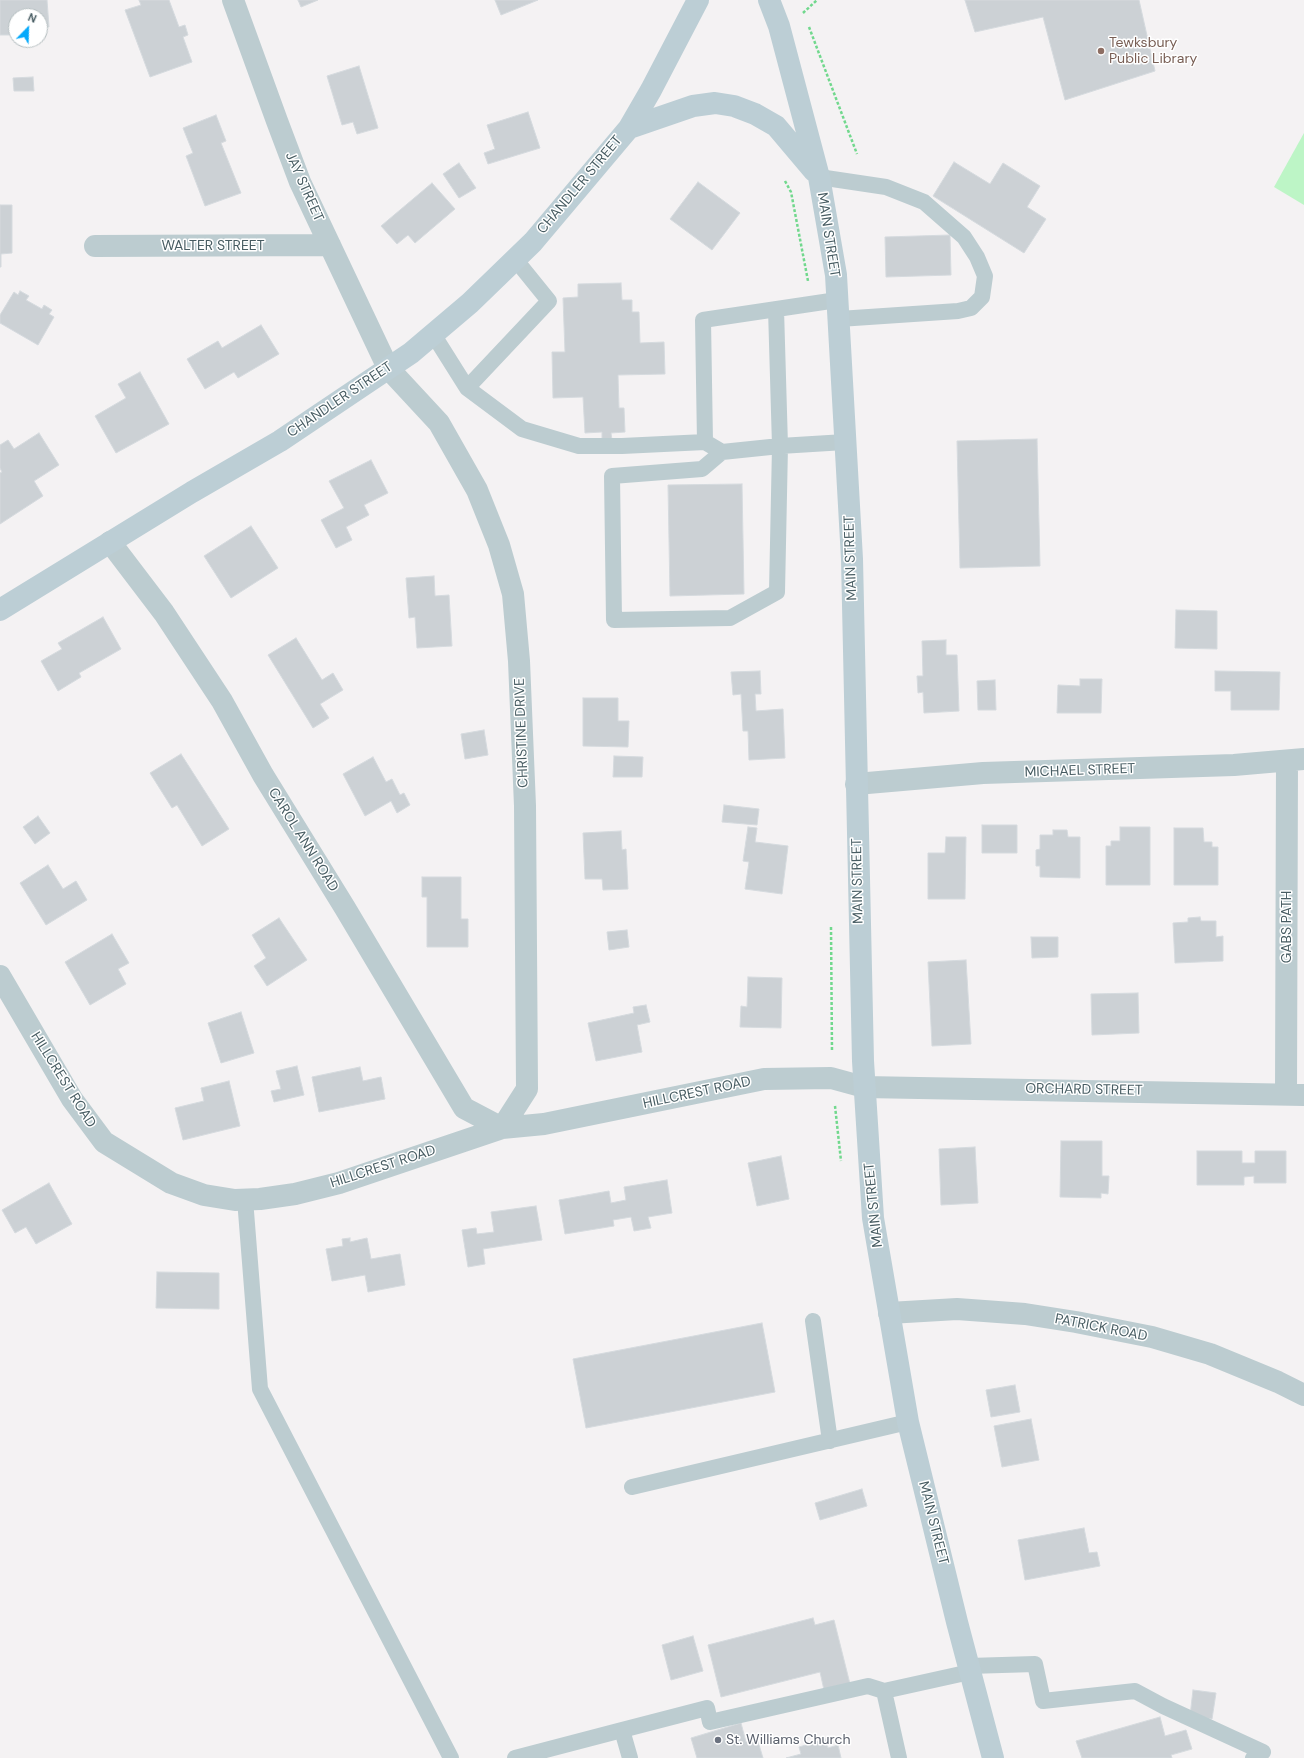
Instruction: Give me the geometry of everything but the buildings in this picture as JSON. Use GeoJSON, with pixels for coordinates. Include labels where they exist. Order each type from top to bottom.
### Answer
{"type":"FeatureCollection","features":[{"type":"Feature","properties":{"kind":"main road","name":"CHANDLER STREET"},"geometry":{"type":"LineString","coordinates":[[0,610],[110,542],[280,441],[411,353],[470,303],[532,242],[629,128],[651,90],[698,0]]}},
{"type":"Feature","properties":{"kind":"main road","name":"MAIN STREET"},"geometry":{"type":"LineString","coordinates":[[769,0],[779,26],[819,177],[836,275],[852,559],[864,1087],[873,1218],[888,1313],[908,1422],[993,1758]]}},
{"type":"Feature","properties":{"kind":"main road","name":"CHANDLER STREET"},"geometry":{"type":"LineString","coordinates":[[629,128],[693,106],[715,103],[734,106],[755,114],[776,126],[819,177]]}},
{"type":"Feature","properties":{"kind":"street","name":"JAY STREET"},"geometry":{"type":"LineString","coordinates":[[233,0],[300,182],[388,368]]}},
{"type":"Feature","properties":{"kind":"street","name":"WALTER STREET"},"geometry":{"type":"LineString","coordinates":[[95,246],[330,245]]}},
{"type":"Feature","properties":{"kind":"street","name":"CHRISTINE DRIVE"},"geometry":{"type":"LineString","coordinates":[[388,368],[439,423],[478,490],[499,545],[513,594],[519,660],[525,806],[527,1089],[502,1128]]}},
{"type":"Feature","properties":{"kind":"street","name":"CAROL ANN ROAD"},"geometry":{"type":"LineString","coordinates":[[110,542],[164,613],[222,700],[263,775],[345,908],[464,1108],[502,1128]]}},
{"type":"Feature","properties":{"kind":"street","name":"MICHAEL STREET"},"geometry":{"type":"LineString","coordinates":[[856,784],[983,773],[1196,767],[1295,760]]}},
{"type":"Feature","properties":{"kind":"street","name":"GABS PATH"},"geometry":{"type":"LineString","coordinates":[[1295,760],[1295,1094]]}},
{"type":"Feature","properties":{"kind":"street","name":"HILLCREST ROAD"},"geometry":{"type":"LineString","coordinates":[[0,976],[72,1099],[104,1142],[171,1183],[204,1194],[235,1200],[260,1199],[295,1194],[339,1183],[502,1128],[544,1124],[764,1079],[831,1078],[864,1087]]}},
{"type":"Feature","properties":{"kind":"street","name":"ORCHARD STREET"},"geometry":{"type":"LineString","coordinates":[[864,1087],[1295,1094]]}},
{"type":"Feature","properties":{"kind":"street","name":"PATRICK ROAD"},"geometry":{"type":"LineString","coordinates":[[888,1313],[957,1309],[1025,1314],[1076,1322],[1152,1337],[1210,1354],[1278,1382],[1304,1395]]}},
{"type":"Feature","properties":{"kind":"lane"},"geometry":{"type":"LineString","coordinates":[[705,442],[703,320],[812,304],[838,309],[958,311],[971,308],[982,296],[985,276],[977,257],[964,237],[924,202],[886,187],[819,177]]}},
{"type":"Feature","properties":{"kind":"lane"},"geometry":{"type":"LineString","coordinates":[[467,388],[549,300],[515,259]]}},
{"type":"Feature","properties":{"kind":"lane"},"geometry":{"type":"LineString","coordinates":[[776,309],[780,446],[778,592],[730,618],[614,620],[612,476],[702,469],[722,452],[780,446],[845,442]]}},
{"type":"Feature","properties":{"kind":"lane"},"geometry":{"type":"LineString","coordinates":[[434,334],[467,388],[522,429],[579,446],[622,446],[705,442],[722,452]]}},
{"type":"Feature","properties":{"kind":"lane"},"geometry":{"type":"LineString","coordinates":[[245,1200],[260,1389],[451,1758]]}},
{"type":"Feature","properties":{"kind":"lane"},"geometry":{"type":"LineString","coordinates":[[813,1321],[830,1441]]}},
{"type":"Feature","properties":{"kind":"lane"},"geometry":{"type":"LineString","coordinates":[[632,1487],[908,1422]]}},
{"type":"Feature","properties":{"kind":"lane"},"geometry":{"type":"LineString","coordinates":[[515,1758],[707,1708],[710,1722],[868,1686],[884,1691],[970,1669],[1035,1664],[1043,1701],[1135,1691],[1163,1706],[1263,1752],[1253,1758]]}},
{"type":"Feature","properties":{"kind":"lane"},"geometry":{"type":"LineString","coordinates":[[884,1691],[899,1758]]}},
{"type":"Feature","properties":{"kind":"lane"},"geometry":{"type":"LineString","coordinates":[[622,1730],[630,1758]]}},
{"type":"Feature","properties":{"kind":"path"},"geometry":{"type":"LineString","coordinates":[[806,19],[803,12],[817,0]]}},
{"type":"Feature","properties":{"kind":"path"},"geometry":{"type":"LineString","coordinates":[[808,26],[857,154]]}},
{"type":"Feature","properties":{"kind":"path"},"geometry":{"type":"LineString","coordinates":[[784,179],[791,192],[812,304]]}},
{"type":"Feature","properties":{"kind":"path"},"geometry":{"type":"LineString","coordinates":[[831,921],[831,1078],[841,1167]]}},
{"type":"Feature","properties":{"kind":"green space"},"geometry":{"type":"Polygon","coordinates":[[[1304,133],[1304,205],[1274,187],[1304,133]]]}},
{"type":"Feature","properties":{"kind":"place","name":"Tewksbury Public Library"},"geometry":{"type":"Point","coordinates":[1101,51]}},
{"type":"Feature","properties":{"kind":"place","name":"St. Williams Church"},"geometry":{"type":"Point","coordinates":[718,1740]}}]}
